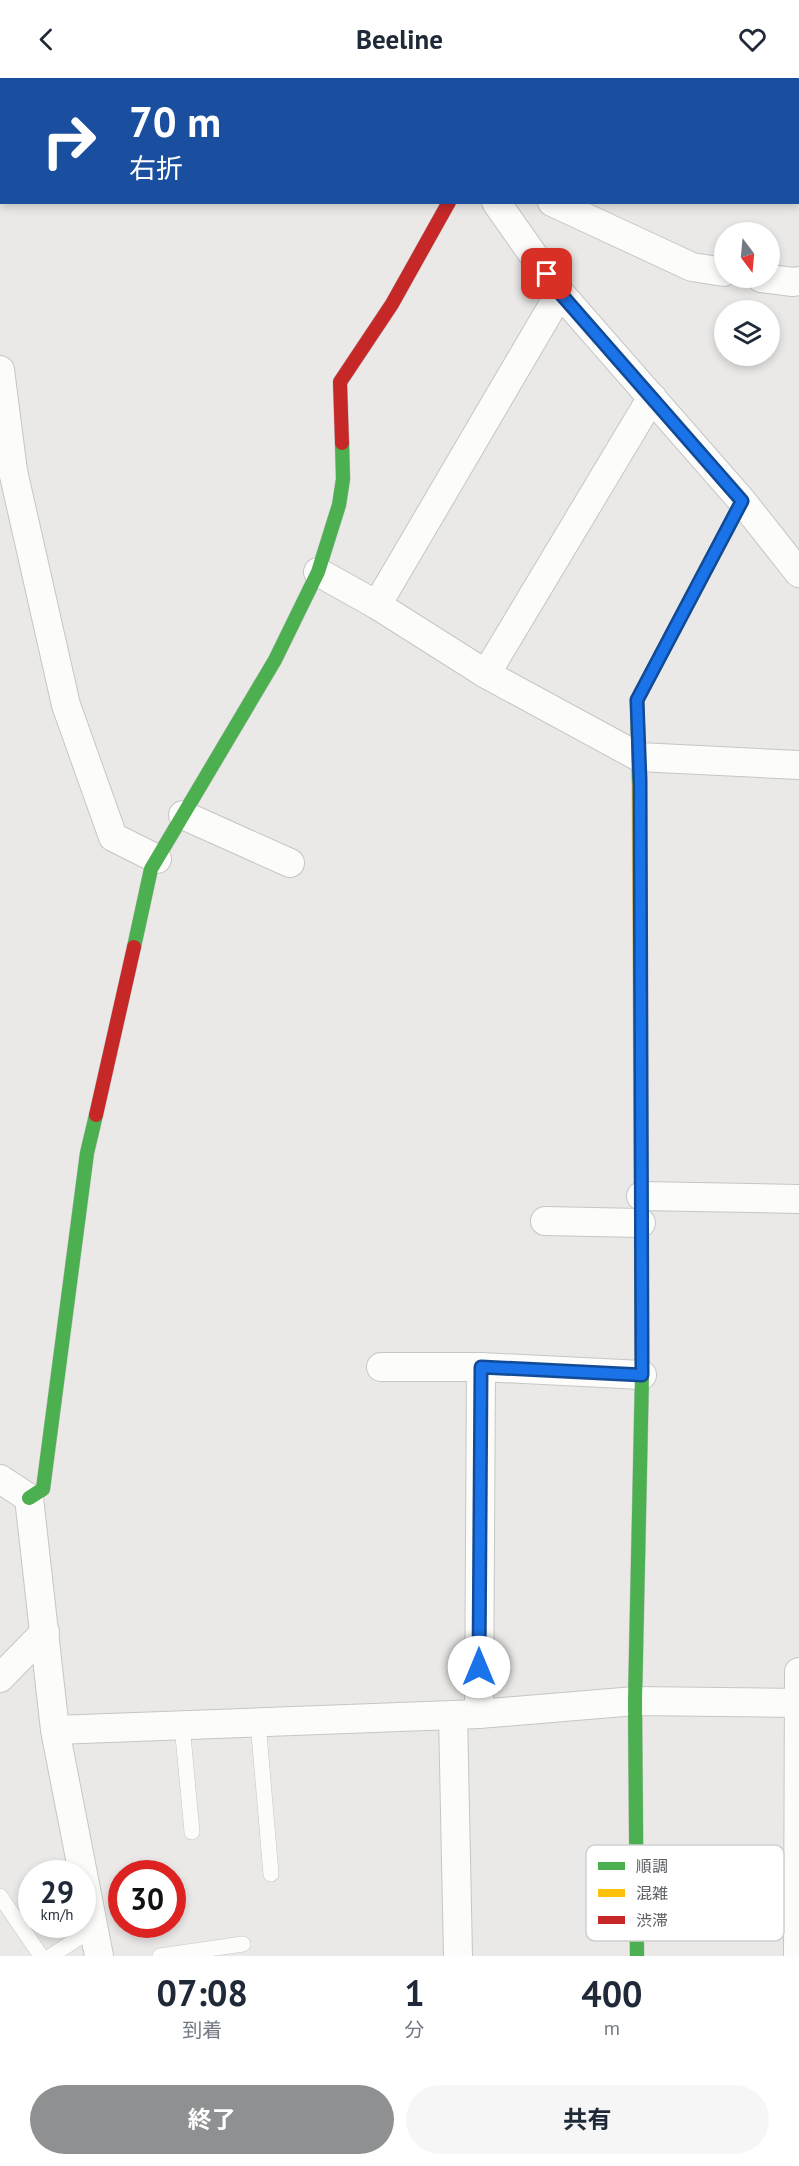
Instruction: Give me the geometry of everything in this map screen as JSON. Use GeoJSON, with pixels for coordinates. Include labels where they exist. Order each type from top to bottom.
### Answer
{"type":"FeatureCollection","features":[{"type":"Feature","properties":{"kind":"street"},"geometry":{"type":"LineString","coordinates":[[29,1498],[43,1489],[87,1153],[151,868],[275,660],[318,572],[339,505],[343,479],[340,382],[392,304],[448,204]]}},
{"type":"Feature","properties":{"kind":"street"},"geometry":{"type":"LineString","coordinates":[[497,204],[560,293],[742,501],[799,573]]}},
{"type":"Feature","properties":{"kind":"street"},"geometry":{"type":"LineString","coordinates":[[556,204],[692,267],[714,270]]}},
{"type":"Feature","properties":{"kind":"street"},"geometry":{"type":"LineString","coordinates":[[780,280],[799,281]]}},
{"type":"Feature","properties":{"kind":"street"},"geometry":{"type":"LineString","coordinates":[[377,605],[560,293]]}},
{"type":"Feature","properties":{"kind":"street"},"geometry":{"type":"LineString","coordinates":[[0,370],[14,471],[66,705],[113,837],[157,859]]}},
{"type":"Feature","properties":{"kind":"street"},"geometry":{"type":"LineString","coordinates":[[486,674],[652,397]]}},
{"type":"Feature","properties":{"kind":"street"},"geometry":{"type":"LineString","coordinates":[[636,1845],[635,1701],[642,1375],[637,700],[742,501]]}},
{"type":"Feature","properties":{"kind":"street"},"geometry":{"type":"LineString","coordinates":[[318,572],[377,605],[486,674],[639,757],[799,765]]}},
{"type":"Feature","properties":{"kind":"street"},"geometry":{"type":"LineString","coordinates":[[183,815],[290,863]]}},
{"type":"Feature","properties":{"kind":"street"},"geometry":{"type":"LineString","coordinates":[[544,1221],[641,1209],[799,1199]]}},
{"type":"Feature","properties":{"kind":"street"},"geometry":{"type":"LineString","coordinates":[[381,1367],[481,1367],[642,1375]]}},
{"type":"Feature","properties":{"kind":"street"},"geometry":{"type":"LineString","coordinates":[[458,1956],[481,1367]]}},
{"type":"Feature","properties":{"kind":"street"},"geometry":{"type":"LineString","coordinates":[[0,1479],[29,1498],[55,1730],[81,1860]]}},
{"type":"Feature","properties":{"kind":"street"},"geometry":{"type":"LineString","coordinates":[[0,1678],[45,1632]]}},
{"type":"Feature","properties":{"kind":"street"},"geometry":{"type":"LineString","coordinates":[[798,1956],[799,1671]]}},
{"type":"Feature","properties":{"kind":"street"},"geometry":{"type":"LineString","coordinates":[[55,1730],[466,1714],[635,1701],[799,1703]]}},
{"type":"Feature","properties":{"kind":"street"},"geometry":{"type":"LineString","coordinates":[[96,1938],[99,1956]]}},
{"type":"Feature","properties":{"kind":"street"},"geometry":{"type":"LineString","coordinates":[[637,1941],[637,1956]]}},
{"type":"Feature","properties":{"kind":"lane"},"geometry":{"type":"LineString","coordinates":[[258,1722],[271,1874]]}},
{"type":"Feature","properties":{"kind":"lane"},"geometry":{"type":"LineString","coordinates":[[182,1725],[192,1832]]}},
{"type":"Feature","properties":{"kind":"lane"},"geometry":{"type":"LineString","coordinates":[[0,1896],[41,1956]]}},
{"type":"Feature","properties":{"kind":"lane"},"geometry":{"type":"LineString","coordinates":[[51,1956],[79,1938]]}},
{"type":"Feature","properties":{"kind":"lane"},"geometry":{"type":"LineString","coordinates":[[160,1956],[243,1944]]}},
{"type":"Feature","properties":{"kind":"traffic: fast"},"geometry":{"type":"LineString","coordinates":[[134,947],[151,869],[275,660],[318,572],[339,505],[343,479],[342,443]]}},
{"type":"Feature","properties":{"kind":"traffic: fast"},"geometry":{"type":"LineString","coordinates":[[639,784],[637,700],[742,501]]}},
{"type":"Feature","properties":{"kind":"traffic: fast"},"geometry":{"type":"LineString","coordinates":[[29,1498],[43,1489],[87,1153],[96,1115]]}},
{"type":"Feature","properties":{"kind":"traffic: fast"},"geometry":{"type":"LineString","coordinates":[[636,1845],[635,1701],[642,1375],[641,1185]]}},
{"type":"Feature","properties":{"kind":"traffic: fast"},"geometry":{"type":"LineString","coordinates":[[637,1941],[637,1956]]}},
{"type":"Feature","properties":{"kind":"traffic: slow"},"geometry":{"type":"LineString","coordinates":[[639,784],[641,1185]]}},
{"type":"Feature","properties":{"kind":"traffic: jam"},"geometry":{"type":"LineString","coordinates":[[342,443],[340,382],[392,304],[448,204]]}},
{"type":"Feature","properties":{"kind":"traffic: jam"},"geometry":{"type":"LineString","coordinates":[[96,1115],[134,947]]}},
{"type":"Feature","properties":{"kind":"route"},"geometry":{"type":"LineString","coordinates":[[479,1667],[481,1367],[642,1375],[640,780],[637,700],[742,501],[560,293],[547,274]]}}]}
